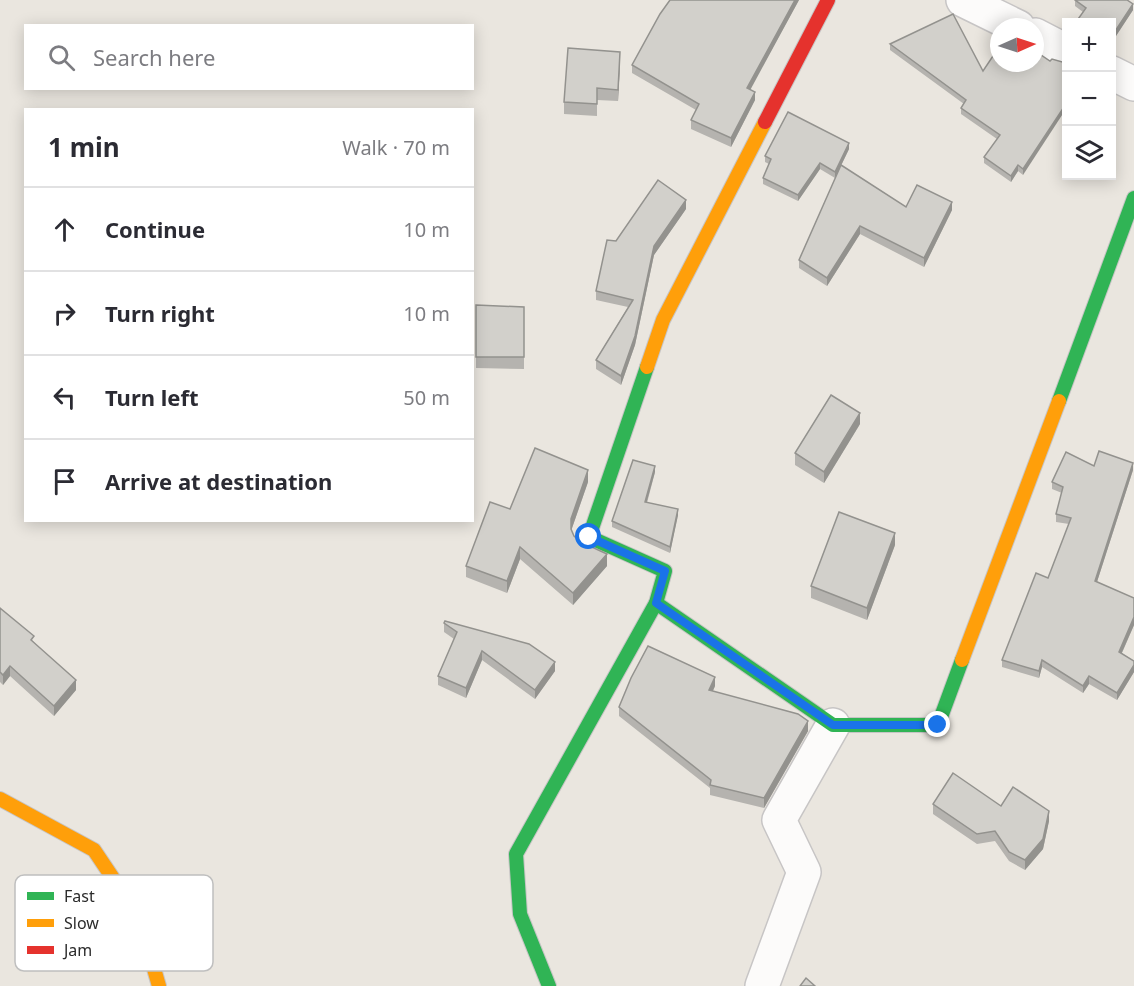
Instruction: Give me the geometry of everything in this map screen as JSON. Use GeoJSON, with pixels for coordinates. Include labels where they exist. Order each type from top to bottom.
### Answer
{"type":"FeatureCollection","features":[{"type":"Feature","properties":{"kind":"street"},"geometry":{"type":"LineString","coordinates":[[549,986],[520,914],[516,854],[656,603],[665,571],[589,537],[663,320],[828,0]]}},
{"type":"Feature","properties":{"kind":"street"},"geometry":{"type":"LineString","coordinates":[[963,0],[1000,18]]}},
{"type":"Feature","properties":{"kind":"street"},"geometry":{"type":"LineString","coordinates":[[1044,40],[1062,49]]}},
{"type":"Feature","properties":{"kind":"street"},"geometry":{"type":"LineString","coordinates":[[1116,75],[1134,84]]}},
{"type":"Feature","properties":{"kind":"street"},"geometry":{"type":"LineString","coordinates":[[656,603],[833,725],[938,725],[1134,198]]}},
{"type":"Feature","properties":{"kind":"street"},"geometry":{"type":"LineString","coordinates":[[762,986],[804,872],[779,820],[833,725]]}},
{"type":"Feature","properties":{"kind":"street"},"geometry":{"type":"LineString","coordinates":[[0,799],[94,850],[111,875]]}},
{"type":"Feature","properties":{"kind":"street"},"geometry":{"type":"LineString","coordinates":[[155,971],[159,986]]}},
{"type":"Feature","properties":{"kind":"building"},"geometry":{"type":"Polygon","coordinates":[[[670,0],[795,0],[747,88],[755,92],[731,138],[691,120],[699,104],[632,65],[670,0]]]}},
{"type":"Feature","properties":{"kind":"building"},"geometry":{"type":"Polygon","coordinates":[[[1075,0],[1127,0],[1133,4],[1116,30],[1116,18],[1079,18],[1086,8],[1075,0]]]}},
{"type":"Feature","properties":{"kind":"building"},"geometry":{"type":"Polygon","coordinates":[[[953,14],[983,71],[990,60],[990,72],[1044,72],[1044,57],[1050,61],[1052,59],[1062,62],[1062,110],[1023,169],[1018,165],[1011,176],[984,157],[1000,135],[961,108],[966,100],[890,44],[953,14]]]}},
{"type":"Feature","properties":{"kind":"building"},"geometry":{"type":"Polygon","coordinates":[[[568,48],[620,52],[618,90],[597,88],[597,104],[564,102],[568,48]]]}},
{"type":"Feature","properties":{"kind":"building"},"geometry":{"type":"Polygon","coordinates":[[[788,112],[849,143],[835,172],[820,163],[798,195],[763,178],[771,159],[765,156],[788,112]]]}},
{"type":"Feature","properties":{"kind":"building"},"geometry":{"type":"Polygon","coordinates":[[[841,165],[906,207],[917,185],[952,202],[924,258],[860,226],[827,278],[799,260],[841,165]]]}},
{"type":"Feature","properties":{"kind":"building"},"geometry":{"type":"Polygon","coordinates":[[[658,180],[686,200],[654,246],[635,336],[621,376],[596,360],[633,300],[596,291],[607,240],[616,241],[658,180]]]}},
{"type":"Feature","properties":{"kind":"building"},"geometry":{"type":"Polygon","coordinates":[[[476,305],[524,307],[524,357],[476,357],[476,305]]]}},
{"type":"Feature","properties":{"kind":"building"},"geometry":{"type":"Polygon","coordinates":[[[831,395],[860,413],[824,472],[795,453],[831,395]]]}},
{"type":"Feature","properties":{"kind":"building"},"geometry":{"type":"Polygon","coordinates":[[[535,448],[588,470],[571,519],[571,529],[574,536],[581,542],[607,554],[573,593],[520,547],[507,581],[466,566],[490,502],[510,509],[535,448]]]}},
{"type":"Feature","properties":{"kind":"building"},"geometry":{"type":"Polygon","coordinates":[[[1099,451],[1133,463],[1095,581],[1134,598],[1134,617],[1119,652],[1134,661],[1134,665],[1117,693],[1089,676],[1083,686],[1042,660],[1039,671],[1002,660],[1036,573],[1048,578],[1071,518],[1056,514],[1063,487],[1052,482],[1066,452],[1094,466],[1099,451]]]}},
{"type":"Feature","properties":{"kind":"building"},"geometry":{"type":"Polygon","coordinates":[[[633,460],[655,466],[645,502],[678,509],[670,547],[612,521],[633,460]]]}},
{"type":"Feature","properties":{"kind":"building"},"geometry":{"type":"Polygon","coordinates":[[[839,512],[895,533],[867,608],[811,586],[839,512]]]}},
{"type":"Feature","properties":{"kind":"building"},"geometry":{"type":"Polygon","coordinates":[[[0,608],[34,636],[31,640],[76,680],[54,706],[10,666],[3,675],[0,672],[0,608]]]}},
{"type":"Feature","properties":{"kind":"building"},"geometry":{"type":"Polygon","coordinates":[[[445,621],[529,644],[555,662],[535,690],[482,651],[466,688],[438,676],[457,632],[444,623],[445,621]]]}},
{"type":"Feature","properties":{"kind":"building"},"geometry":{"type":"Polygon","coordinates":[[[648,646],[715,677],[709,690],[798,714],[808,721],[764,798],[710,785],[711,780],[619,707],[648,646]]]}},
{"type":"Feature","properties":{"kind":"building"},"geometry":{"type":"Polygon","coordinates":[[[953,773],[1001,806],[1013,787],[1049,811],[1043,839],[1025,860],[1009,852],[995,831],[977,834],[933,804],[953,773]]]}},
{"type":"Feature","properties":{"kind":"building"},"geometry":{"type":"Polygon","coordinates":[[[806,978],[815,986],[800,986],[806,978]]]}},
{"type":"Feature","properties":{"kind":"traffic: fast"},"geometry":{"type":"LineString","coordinates":[[1059,401],[1134,198]]}},
{"type":"Feature","properties":{"kind":"traffic: fast"},"geometry":{"type":"LineString","coordinates":[[549,986],[520,914],[516,854],[656,603],[665,571],[589,537],[647,367]]}},
{"type":"Feature","properties":{"kind":"traffic: fast"},"geometry":{"type":"LineString","coordinates":[[656,603],[833,725],[938,725],[962,660]]}},
{"type":"Feature","properties":{"kind":"traffic: slow"},"geometry":{"type":"LineString","coordinates":[[647,367],[663,320],[765,122]]}},
{"type":"Feature","properties":{"kind":"traffic: slow"},"geometry":{"type":"LineString","coordinates":[[962,660],[1059,401]]}},
{"type":"Feature","properties":{"kind":"traffic: slow"},"geometry":{"type":"LineString","coordinates":[[0,799],[94,850],[111,875]]}},
{"type":"Feature","properties":{"kind":"traffic: slow"},"geometry":{"type":"LineString","coordinates":[[155,971],[159,986]]}},
{"type":"Feature","properties":{"kind":"traffic: jam"},"geometry":{"type":"LineString","coordinates":[[765,122],[828,0]]}},
{"type":"Feature","properties":{"kind":"route"},"geometry":{"type":"LineString","coordinates":[[589,537],[665,571],[656,603],[833,725],[938,725]]}}]}
